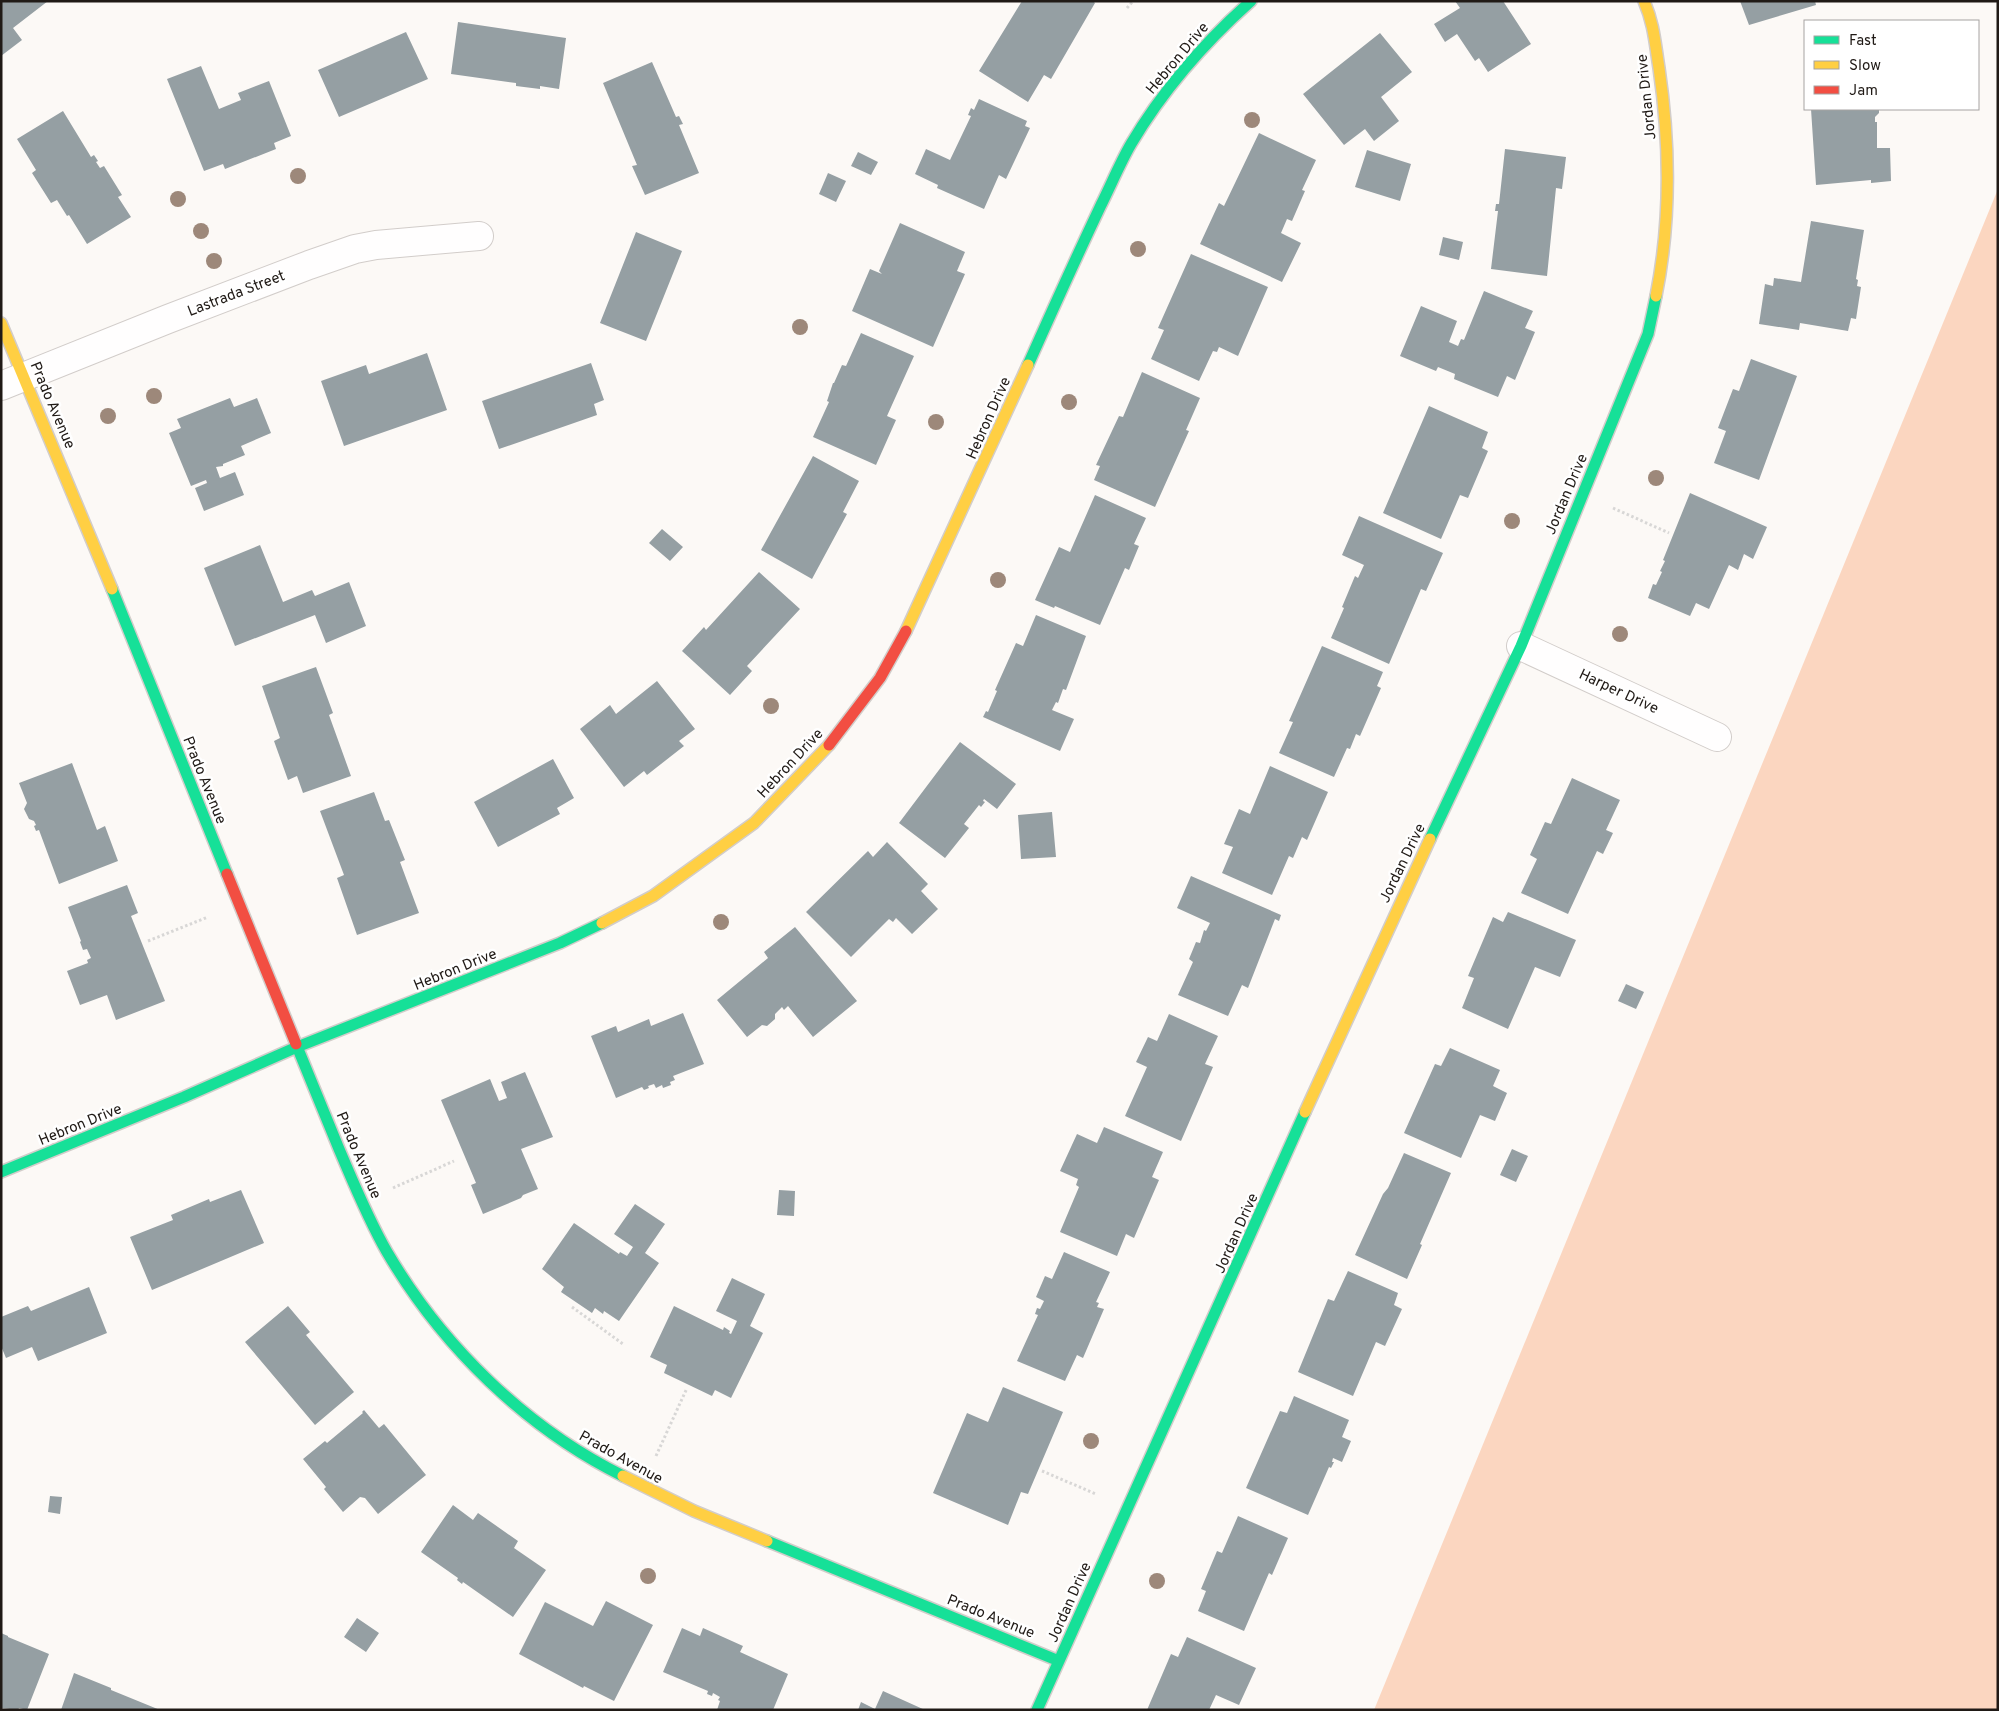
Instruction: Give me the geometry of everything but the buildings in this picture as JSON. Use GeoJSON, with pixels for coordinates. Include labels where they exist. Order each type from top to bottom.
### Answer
{"type":"FeatureCollection","features":[{"type":"Feature","properties":{"kind":"street","name":"Hebron Drive"},"geometry":{"type":"LineString","coordinates":[[1,1172],[184,1097],[297,1047],[560,943],[653,896],[754,823],[825,750],[880,678],[900,643],[980,473],[1085,238],[1131,144],[1158,104],[1191,61],[1251,1]]}},
{"type":"Feature","properties":{"kind":"street","name":"Jordan Drive"},"geometry":{"type":"LineString","coordinates":[[1037,1710],[1390,923],[1521,646],[1648,334],[1661,271],[1666,218],[1667,166],[1664,104],[1652,19],[1644,1]]}},
{"type":"Feature","properties":{"kind":"street","name":"Lastrada Street"},"geometry":{"type":"LineString","coordinates":[[13,381],[274,278],[355,249],[376,245],[479,236]]}},
{"type":"Feature","properties":{"kind":"street","name":"Prado Avenue"},"geometry":{"type":"LineString","coordinates":[[1,323],[13,381],[240,905],[361,1201],[387,1252],[427,1313],[460,1351],[502,1393],[557,1437],[597,1463],[640,1486],[694,1511],[1059,1661]]}},
{"type":"Feature","properties":{"kind":"street","name":"Harper Drive"},"geometry":{"type":"LineString","coordinates":[[1521,646],[1717,736]]}},
{"type":"Feature","properties":{"kind":"path"},"geometry":{"type":"LineString","coordinates":[[1127,8],[1133,1]]}},
{"type":"Feature","properties":{"kind":"path"},"geometry":{"type":"LineString","coordinates":[[1583,494],[1670,533]]}},
{"type":"Feature","properties":{"kind":"path"},"geometry":{"type":"LineString","coordinates":[[148,941],[240,905]]}},
{"type":"Feature","properties":{"kind":"path"},"geometry":{"type":"LineString","coordinates":[[361,1201],[454,1160]]}},
{"type":"Feature","properties":{"kind":"path"},"geometry":{"type":"LineString","coordinates":[[572,1308],[623,1344]]}},
{"type":"Feature","properties":{"kind":"path"},"geometry":{"type":"LineString","coordinates":[[640,1486],[687,1388]]}},
{"type":"Feature","properties":{"kind":"path"},"geometry":{"type":"LineString","coordinates":[[1042,1471],[1128,1508]]}},
{"type":"Feature","properties":{"kind":"shaded area"},"geometry":{"type":"Polygon","coordinates":[[[1998,189],[1998,1710],[1374,1710],[1998,189]]]}},
{"type":"Feature","properties":{"kind":"traffic: fast"},"geometry":{"type":"LineString","coordinates":[[1028,365],[1119,166],[1143,124],[1201,50],[1251,1]]}},
{"type":"Feature","properties":{"kind":"traffic: fast"},"geometry":{"type":"LineString","coordinates":[[1430,839],[1521,646],[1648,334],[1656,296]]}},
{"type":"Feature","properties":{"kind":"traffic: fast"},"geometry":{"type":"LineString","coordinates":[[112,589],[227,874]]}},
{"type":"Feature","properties":{"kind":"traffic: fast"},"geometry":{"type":"LineString","coordinates":[[1,1172],[184,1097],[297,1047],[560,943],[602,923]]}},
{"type":"Feature","properties":{"kind":"traffic: fast"},"geometry":{"type":"LineString","coordinates":[[296,1044],[339,1149],[374,1227],[409,1287],[433,1320],[460,1352],[520,1409],[553,1434],[623,1476]]}},
{"type":"Feature","properties":{"kind":"traffic: fast"},"geometry":{"type":"LineString","coordinates":[[1037,1710],[1305,1112]]}},
{"type":"Feature","properties":{"kind":"traffic: fast"},"geometry":{"type":"LineString","coordinates":[[767,1541],[1059,1661]]}},
{"type":"Feature","properties":{"kind":"traffic: slow"},"geometry":{"type":"LineString","coordinates":[[1644,1],[1655,42],[1663,96],[1667,153],[1664,239],[1656,296]]}},
{"type":"Feature","properties":{"kind":"traffic: slow"},"geometry":{"type":"LineString","coordinates":[[1,323],[112,589]]}},
{"type":"Feature","properties":{"kind":"traffic: slow"},"geometry":{"type":"LineString","coordinates":[[906,631],[1028,365]]}},
{"type":"Feature","properties":{"kind":"traffic: slow"},"geometry":{"type":"LineString","coordinates":[[602,923],[653,896],[754,823],[829,745]]}},
{"type":"Feature","properties":{"kind":"traffic: slow"},"geometry":{"type":"LineString","coordinates":[[1305,1112],[1430,839]]}},
{"type":"Feature","properties":{"kind":"traffic: slow"},"geometry":{"type":"LineString","coordinates":[[623,1476],[694,1511],[767,1541]]}},
{"type":"Feature","properties":{"kind":"traffic: jam"},"geometry":{"type":"LineString","coordinates":[[829,745],[880,678],[906,631]]}},
{"type":"Feature","properties":{"kind":"traffic: jam"},"geometry":{"type":"LineString","coordinates":[[227,874],[296,1044]]}}]}
